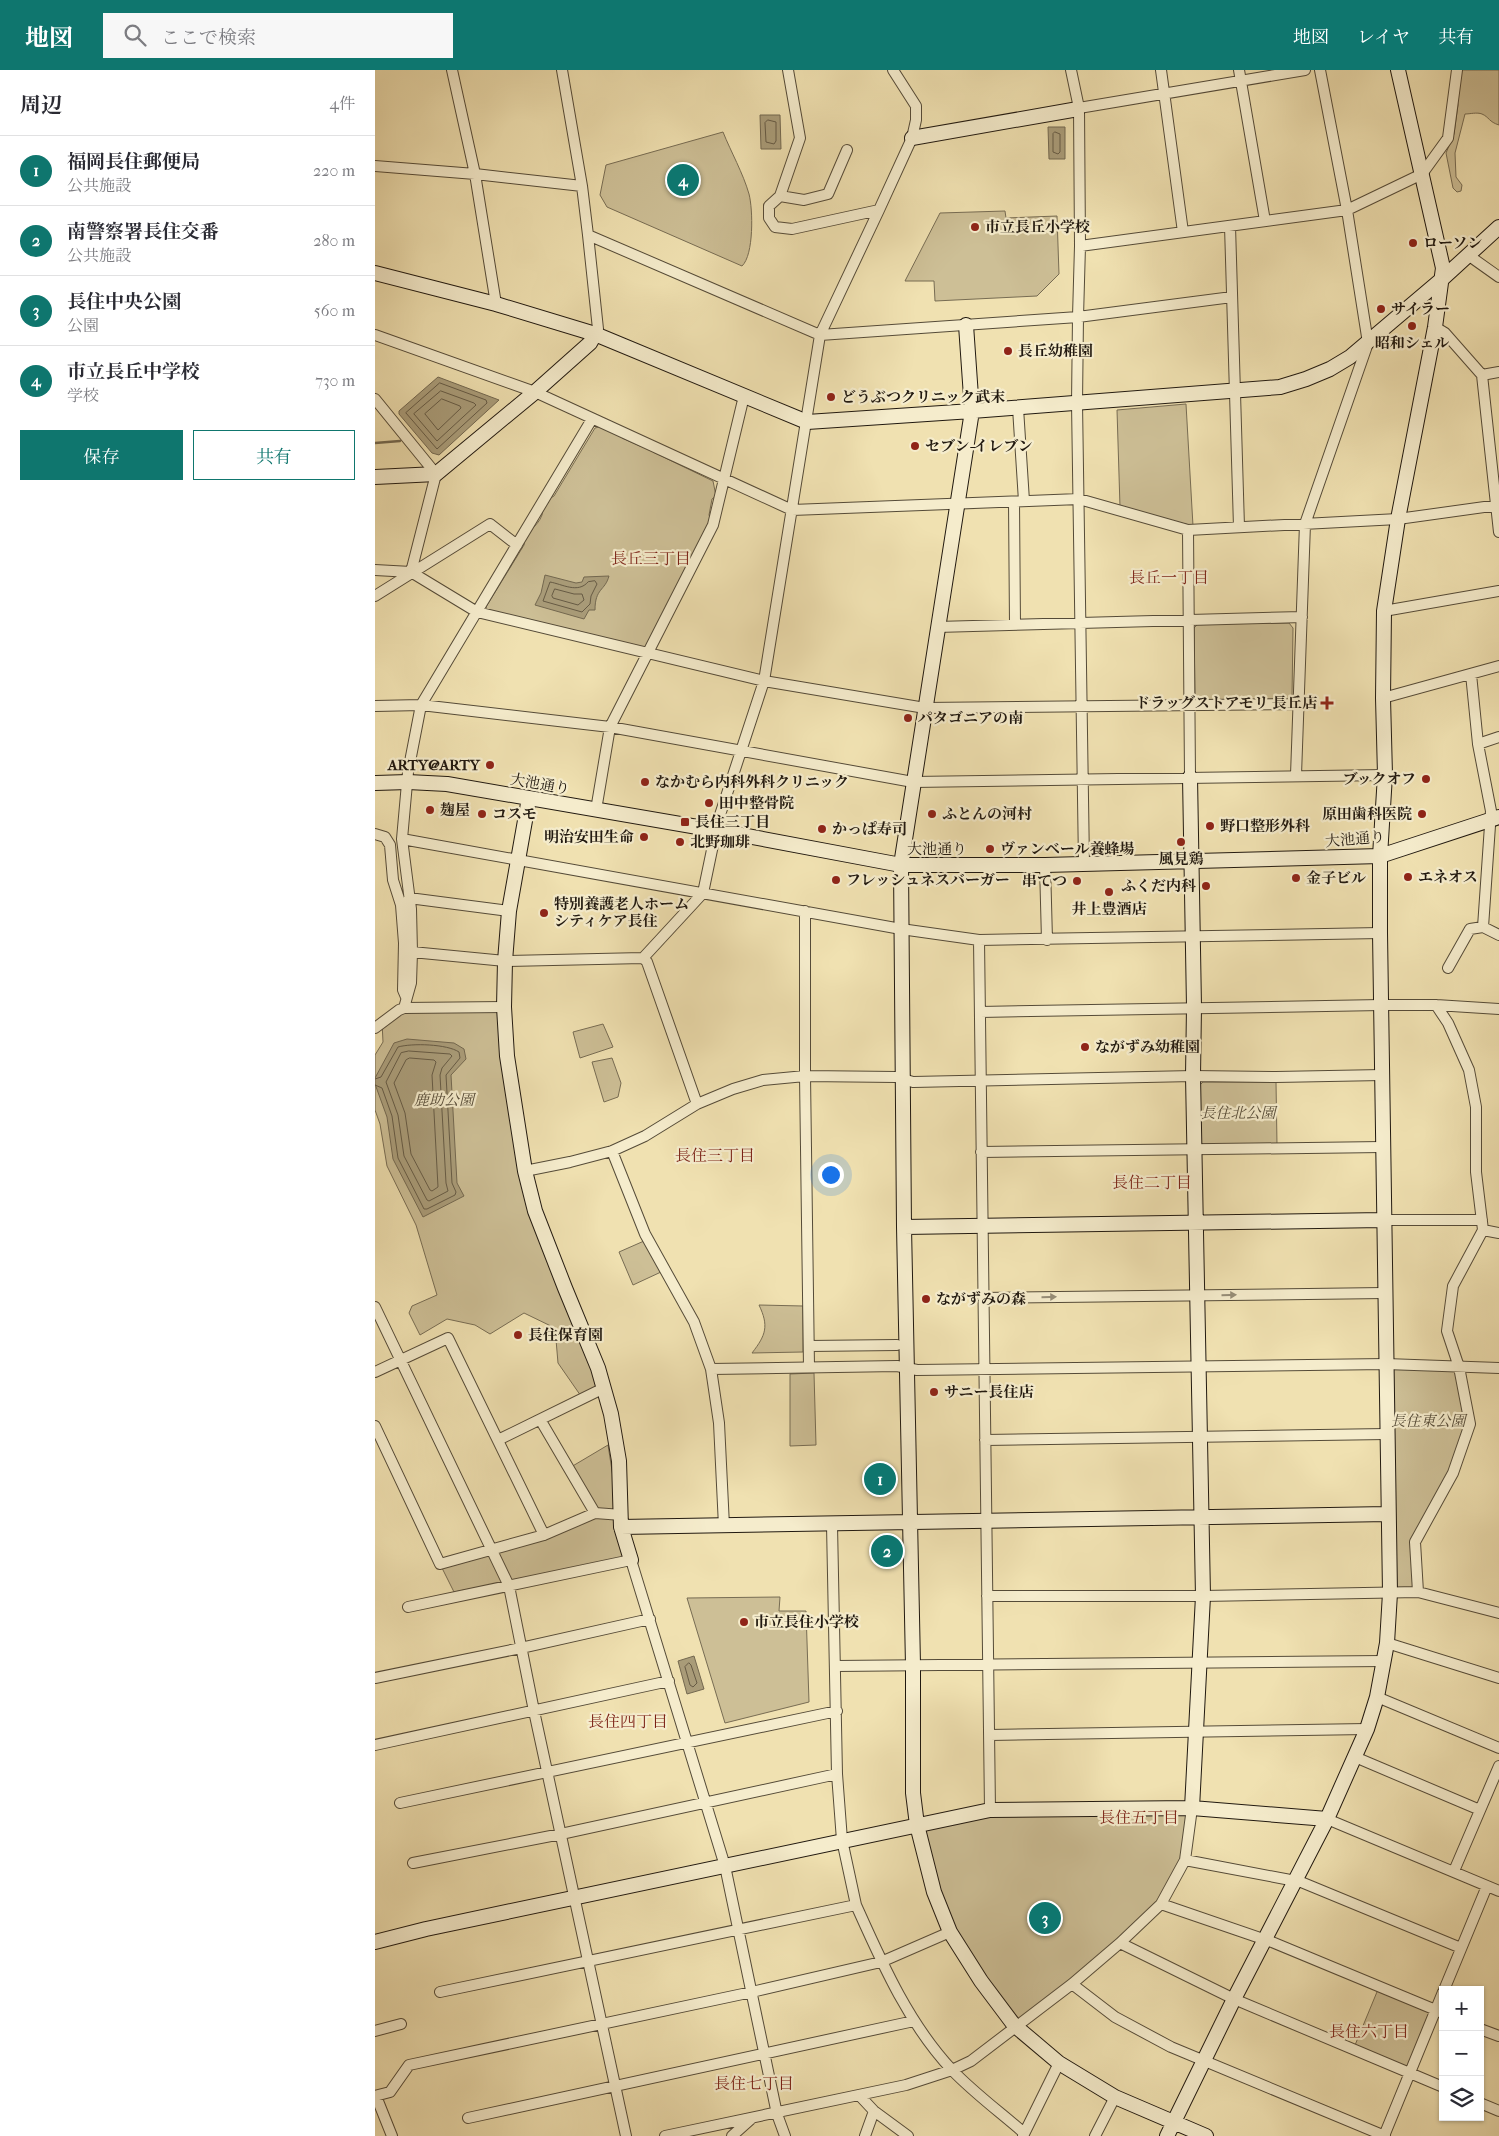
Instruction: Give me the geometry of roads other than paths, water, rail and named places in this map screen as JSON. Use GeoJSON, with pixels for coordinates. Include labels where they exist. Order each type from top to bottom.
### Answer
{"type":"FeatureCollection","features":[{"type":"Feature","properties":{"kind":"street"},"geometry":{"type":"LineString","coordinates":[[452,70],[475,174],[496,304]]}},
{"type":"Feature","properties":{"kind":"street"},"geometry":{"type":"LineString","coordinates":[[411,572],[437,474],[590,343],[598,328],[582,186],[562,70]]}},
{"type":"Feature","properties":{"kind":"street"},"geometry":{"type":"LineString","coordinates":[[788,70],[799,138],[780,196],[769,206],[769,218],[775,227],[792,229],[879,210]]}},
{"type":"Feature","properties":{"kind":"street"},"geometry":{"type":"LineString","coordinates":[[412,952],[505,961],[643,958],[703,893],[715,830],[764,681],[820,335],[879,210],[911,138],[916,120],[916,106],[893,70]]}},
{"type":"Feature","properties":{"kind":"street"},"geometry":{"type":"LineString","coordinates":[[1071,70],[1079,109],[1080,246],[1077,403],[1084,864]]}},
{"type":"Feature","properties":{"kind":"street"},"geometry":{"type":"LineString","coordinates":[[1161,70],[1183,232]]}},
{"type":"Feature","properties":{"kind":"street"},"geometry":{"type":"LineString","coordinates":[[911,138],[1164,94],[1240,75],[1305,70]]}},
{"type":"Feature","properties":{"kind":"street"},"geometry":{"type":"LineString","coordinates":[[1296,775],[1305,524],[1368,344],[1347,210],[1320,70]]}},
{"type":"Feature","properties":{"kind":"street"},"geometry":{"type":"LineString","coordinates":[[1167,2136],[1234,1999],[1327,1819],[1355,1757],[1367,1729],[1377,1697],[1387,1644],[1390,1593],[1386,1434],[1380,933],[1380,856],[1385,775],[1383,698],[1384,611],[1398,519],[1435,328],[1443,268],[1398,70]]}},
{"type":"Feature","properties":{"kind":"street"},"geometry":{"type":"LineString","coordinates":[[1080,246],[1347,210],[1422,174],[1448,138],[1457,70]]}},
{"type":"Feature","properties":{"kind":"street"},"geometry":{"type":"LineString","coordinates":[[1240,75],[1265,221]]}},
{"type":"Feature","properties":{"kind":"street"},"geometry":{"type":"LineString","coordinates":[[780,196],[804,200],[828,194],[847,150]]}},
{"type":"Feature","properties":{"kind":"street"},"geometry":{"type":"LineString","coordinates":[[375,166],[475,174],[582,186]]}},
{"type":"Feature","properties":{"kind":"street"},"geometry":{"type":"LineString","coordinates":[[1230,226],[1239,527]]}},
{"type":"Feature","properties":{"kind":"street"},"geometry":{"type":"LineString","coordinates":[[375,273],[496,304],[595,334],[807,422],[1235,392],[1280,387],[1307,379],[1330,369],[1368,344],[1499,227]]}},
{"type":"Feature","properties":{"kind":"street"},"geometry":{"type":"LineString","coordinates":[[588,235],[820,335],[1078,317],[1232,297]]}},
{"type":"Feature","properties":{"kind":"street"},"geometry":{"type":"LineString","coordinates":[[1468,254],[1499,278]]}},
{"type":"Feature","properties":{"kind":"street"},"geometry":{"type":"LineString","coordinates":[[966,325],[972,411],[901,865],[904,1227],[911,1523],[913,1793],[917,1825],[934,1892],[950,1932],[981,1981],[1016,2027],[1059,2063],[1115,2096],[1206,2136]]}},
{"type":"Feature","properties":{"kind":"street"},"geometry":{"type":"LineString","coordinates":[[1435,328],[1445,333],[1482,374],[1498,505],[1499,532]]}},
{"type":"Feature","properties":{"kind":"street"},"geometry":{"type":"LineString","coordinates":[[375,334],[535,392],[792,510],[1079,499],[1188,530],[1398,519],[1498,505]]}},
{"type":"Feature","properties":{"kind":"street"},"geometry":{"type":"LineString","coordinates":[[1482,374],[1499,372]]}},
{"type":"Feature","properties":{"kind":"street"},"geometry":{"type":"LineString","coordinates":[[596,810],[610,728],[713,525],[744,396]]}},
{"type":"Feature","properties":{"kind":"street"},"geometry":{"type":"LineString","coordinates":[[375,399],[437,474]]}},
{"type":"Feature","properties":{"kind":"street"},"geometry":{"type":"LineString","coordinates":[[1015,625],[1019,502],[1018,408]]}},
{"type":"Feature","properties":{"kind":"street"},"geometry":{"type":"LineString","coordinates":[[404,1008],[411,983],[412,952],[409,898],[402,840],[408,782],[421,706],[592,419]]}},
{"type":"Feature","properties":{"kind":"street"},"geometry":{"type":"LineString","coordinates":[[375,477],[437,474]]}},
{"type":"Feature","properties":{"kind":"street"},"geometry":{"type":"LineString","coordinates":[[375,596],[490,524],[517,546]]}},
{"type":"Feature","properties":{"kind":"street"},"geometry":{"type":"LineString","coordinates":[[665,2136],[777,2114],[906,2085],[952,2070],[971,2061],[1072,1984],[1120,1943],[1161,1904],[1185,1860],[1193,1808],[1203,1596],[1193,1076],[1194,1007],[1188,530]]}},
{"type":"Feature","properties":{"kind":"street"},"geometry":{"type":"LineString","coordinates":[[375,570],[411,572],[477,612],[764,681],[925,708],[1298,704]]}},
{"type":"Feature","properties":{"kind":"street"},"geometry":{"type":"LineString","coordinates":[[1384,611],[1499,591]]}},
{"type":"Feature","properties":{"kind":"street"},"geometry":{"type":"LineString","coordinates":[[937,627],[1302,617]]}},
{"type":"Feature","properties":{"kind":"street"},"geometry":{"type":"LineString","coordinates":[[1383,698],[1499,666]]}},
{"type":"Feature","properties":{"kind":"street"},"geometry":{"type":"LineString","coordinates":[[1471,674],[1478,744],[1491,811],[1495,818],[1483,928]]}},
{"type":"Feature","properties":{"kind":"street"},"geometry":{"type":"LineString","coordinates":[[375,706],[421,706],[610,728],[913,782],[1385,775]]}},
{"type":"Feature","properties":{"kind":"street"},"geometry":{"type":"LineString","coordinates":[[1478,744],[1499,737]]}},
{"type":"Feature","properties":{"kind":"street","name":"大池通り"},"geometry":{"type":"LineString","coordinates":[[375,783],[447,784],[715,830],[901,865],[1084,864],[1380,856],[1495,818]]}},
{"type":"Feature","properties":{"kind":"street"},"geometry":{"type":"LineString","coordinates":[[529,798],[509,911],[504,1007],[507,1056],[525,1171],[535,1211],[599,1368],[611,1414],[619,1461],[621,1521],[631,1560],[707,1802],[725,1866],[740,1930],[777,2114],[784,2136]]}},
{"type":"Feature","properties":{"kind":"street"},"geometry":{"type":"LineString","coordinates":[[375,834],[385,837],[390,845],[393,880],[401,905],[405,943],[403,990],[407,998]]}},
{"type":"Feature","properties":{"kind":"street"},"geometry":{"type":"LineString","coordinates":[[402,840],[901,929],[979,940],[1380,933]]}},
{"type":"Feature","properties":{"kind":"street"},"geometry":{"type":"LineString","coordinates":[[1045,864],[1047,940]]}},
{"type":"Feature","properties":{"kind":"street"},"geometry":{"type":"LineString","coordinates":[[409,898],[509,911]]}},
{"type":"Feature","properties":{"kind":"street"},"geometry":{"type":"LineString","coordinates":[[805,911],[809,1367]]}},
{"type":"Feature","properties":{"kind":"street"},"geometry":{"type":"LineString","coordinates":[[1448,968],[1467,932],[1470,930],[1483,928],[1499,935]]}},
{"type":"Feature","properties":{"kind":"street"},"geometry":{"type":"LineString","coordinates":[[979,940],[981,1226],[990,1810]]}},
{"type":"Feature","properties":{"kind":"street"},"geometry":{"type":"LineString","coordinates":[[643,958],[647,962],[697,1104]]}},
{"type":"Feature","properties":{"kind":"street"},"geometry":{"type":"LineString","coordinates":[[980,1012],[1381,1005],[1436,1005],[1499,1009]]}},
{"type":"Feature","properties":{"kind":"street"},"geometry":{"type":"LineString","coordinates":[[1418,1592],[1415,1542],[1453,1473],[1471,1424],[1459,1367],[1447,1331],[1453,1286],[1483,1225],[1476,1172],[1476,1107],[1469,1070],[1448,1023],[1436,1005]]}},
{"type":"Feature","properties":{"kind":"street"},"geometry":{"type":"LineString","coordinates":[[375,1028],[404,1008],[504,1007]]}},
{"type":"Feature","properties":{"kind":"street"},"geometry":{"type":"LineString","coordinates":[[525,1171],[612,1151],[645,1136],[697,1104],[733,1088],[763,1080],[805,1076],[896,1077],[913,1082],[980,1082],[1193,1076],[1382,1075]]}},
{"type":"Feature","properties":{"kind":"street"},"geometry":{"type":"LineString","coordinates":[[981,1152],[1382,1148]]}},
{"type":"Feature","properties":{"kind":"street"},"geometry":{"type":"LineString","coordinates":[[612,1151],[645,1234],[693,1322],[711,1369],[719,1423],[724,1526]]}},
{"type":"Feature","properties":{"kind":"street"},"geometry":{"type":"LineString","coordinates":[[904,1227],[1383,1220],[1483,1225],[1499,1233]]}},
{"type":"Feature","properties":{"kind":"street"},"geometry":{"type":"LineString","coordinates":[[983,1298],[1384,1293]]}},
{"type":"Feature","properties":{"kind":"street"},"geometry":{"type":"LineString","coordinates":[[375,1306],[509,1586],[534,1711],[626,2136]]}},
{"type":"Feature","properties":{"kind":"street"},"geometry":{"type":"LineString","coordinates":[[375,1372],[448,1338],[544,1535]]}},
{"type":"Feature","properties":{"kind":"street"},"geometry":{"type":"LineString","coordinates":[[809,1346],[897,1345]]}},
{"type":"Feature","properties":{"kind":"street"},"geometry":{"type":"LineString","coordinates":[[711,1369],[897,1366],[907,1369],[983,1369],[1386,1364],[1499,1368]]}},
{"type":"Feature","properties":{"kind":"street"},"geometry":{"type":"LineString","coordinates":[[498,1440],[604,1388]]}},
{"type":"Feature","properties":{"kind":"street"},"geometry":{"type":"LineString","coordinates":[[541,1420],[595,1513]]}},
{"type":"Feature","properties":{"kind":"street"},"geometry":{"type":"LineString","coordinates":[[375,1426],[440,1564],[544,1535],[595,1513],[621,1521],[724,1526],[1389,1514]]}},
{"type":"Feature","properties":{"kind":"street"},"geometry":{"type":"LineString","coordinates":[[985,1440],[1386,1434]]}},
{"type":"Feature","properties":{"kind":"street"},"geometry":{"type":"LineString","coordinates":[[375,1453],[386,1448]]}},
{"type":"Feature","properties":{"kind":"street"},"geometry":{"type":"LineString","coordinates":[[832,1525],[837,1774],[842,1840],[856,1905],[881,1962],[914,2021],[952,2070],[1023,2135],[1059,2063]]}},
{"type":"Feature","properties":{"kind":"street"},"geometry":{"type":"LineString","coordinates":[[408,1607],[631,1560]]}},
{"type":"Feature","properties":{"kind":"street"},"geometry":{"type":"LineString","coordinates":[[987,1596],[1203,1596],[1418,1592],[1499,1613]]}},
{"type":"Feature","properties":{"kind":"street"},"geometry":{"type":"LineString","coordinates":[[375,1678],[650,1619]]}},
{"type":"Feature","properties":{"kind":"street"},"geometry":{"type":"LineString","coordinates":[[1387,1644],[1499,1678]]}},
{"type":"Feature","properties":{"kind":"street"},"geometry":{"type":"LineString","coordinates":[[835,1666],[1384,1661]]}},
{"type":"Feature","properties":{"kind":"street"},"geometry":{"type":"LineString","coordinates":[[375,1746],[669,1681]]}},
{"type":"Feature","properties":{"kind":"street"},"geometry":{"type":"LineString","coordinates":[[1377,1697],[1499,1748]]}},
{"type":"Feature","properties":{"kind":"street"},"geometry":{"type":"LineString","coordinates":[[400,1804],[837,1710]]}},
{"type":"Feature","properties":{"kind":"street"},"geometry":{"type":"LineString","coordinates":[[989,1735],[1367,1729]]}},
{"type":"Feature","properties":{"kind":"street"},"geometry":{"type":"LineString","coordinates":[[1355,1757],[1480,1810]]}},
{"type":"Feature","properties":{"kind":"street"},"geometry":{"type":"LineString","coordinates":[[1454,1871],[1499,1766]]}},
{"type":"Feature","properties":{"kind":"street"},"geometry":{"type":"LineString","coordinates":[[413,1863],[561,1834],[837,1774]]}},
{"type":"Feature","properties":{"kind":"street"},"geometry":{"type":"LineString","coordinates":[[375,1942],[426,1929],[990,1810],[1193,1808],[1327,1819],[1499,1891]]}},
{"type":"Feature","properties":{"kind":"street"},"geometry":{"type":"LineString","coordinates":[[1185,1860],[1295,1881],[1461,1948]]}},
{"type":"Feature","properties":{"kind":"street"},"geometry":{"type":"LineString","coordinates":[[1445,1986],[1487,1886]]}},
{"type":"Feature","properties":{"kind":"street"},"geometry":{"type":"LineString","coordinates":[[1072,1984],[1115,2017],[1171,2046],[1384,2136],[1410,2072],[1439,2011],[1265,1940],[1161,1904]]}},
{"type":"Feature","properties":{"kind":"street"},"geometry":{"type":"LineString","coordinates":[[440,1992],[856,1905]]}},
{"type":"Feature","properties":{"kind":"street"},"geometry":{"type":"LineString","coordinates":[[392,2136],[375,2096],[390,2092],[409,2065],[752,1992],[881,1962],[950,1932]]}},
{"type":"Feature","properties":{"kind":"street"},"geometry":{"type":"LineString","coordinates":[[1120,1943],[1234,1999],[1439,2085]]}},
{"type":"Feature","properties":{"kind":"street"},"geometry":{"type":"LineString","coordinates":[[468,2118],[914,2021]]}},
{"type":"Feature","properties":{"kind":"street"},"geometry":{"type":"LineString","coordinates":[[375,2030],[401,2024]]}},
{"type":"Feature","properties":{"kind":"street"},"geometry":{"type":"LineString","coordinates":[[1484,2030],[1499,2036]]}},
{"type":"Feature","properties":{"kind":"street"},"geometry":{"type":"LineString","coordinates":[[859,2096],[874,2111],[908,2136]]}},
{"type":"Feature","properties":{"kind":"street"},"geometry":{"type":"LineString","coordinates":[[1095,2136],[1115,2096]]}},
{"type":"Feature","properties":{"kind":"street"},"geometry":{"type":"LineString","coordinates":[[1484,2105],[1499,2111]]}},
{"type":"Feature","properties":{"kind":"street"},"geometry":{"type":"LineString","coordinates":[[865,2136],[874,2111]]}},
{"type":"Feature","properties":{"kind":"street"},"geometry":{"type":"LineString","coordinates":[[732,2136],[751,2118]]}},
{"type":"Feature","properties":{"kind":"street"},"geometry":{"type":"LineString","coordinates":[[729,2123],[732,2136]]}},
{"type":"Feature","properties":{"kind":"water"},"geometry":{"type":"Polygon","coordinates":[[[760,115],[780,115],[781,149],[761,149],[760,115]]]}},
{"type":"Feature","properties":{"kind":"water"},"geometry":{"type":"Polygon","coordinates":[[[1048,127],[1065,127],[1065,159],[1049,159],[1048,127]]]}},
{"type":"Feature","properties":{"kind":"water"},"geometry":{"type":"Polygon","coordinates":[[[438,377],[499,400],[439,455],[432,453],[399,414],[399,411],[438,377]]]}},
{"type":"Feature","properties":{"kind":"water"},"geometry":{"type":"Polygon","coordinates":[[[545,575],[576,583],[582,582],[584,577],[609,576],[598,594],[595,610],[589,610],[584,619],[535,605],[541,593],[545,575]]]}},
{"type":"Feature","properties":{"kind":"water"},"geometry":{"type":"Polygon","coordinates":[[[407,1039],[454,1043],[464,1049],[466,1059],[451,1075],[457,1183],[464,1196],[423,1217],[393,1159],[387,1117],[375,1084],[375,1078],[394,1043],[407,1039]]]}},
{"type":"Feature","properties":{"kind":"water"},"geometry":{"type":"Polygon","coordinates":[[[694,1656],[704,1689],[687,1694],[678,1661],[694,1656]]]}},
{"type":"Feature","properties":{"kind":"waterway"},"geometry":{"type":"LineString","coordinates":[[375,443],[400,441]]}},
{"type":"Feature","properties":{"kind":"place","name":"市立長丘中学校"},"geometry":{"type":"Point","coordinates":[683,180]}},
{"type":"Feature","properties":{"kind":"place","name":"市立長丘小学校"},"geometry":{"type":"Point","coordinates":[975,227]}},
{"type":"Feature","properties":{"kind":"place","name":"ローソン"},"geometry":{"type":"Point","coordinates":[1413,243]}},
{"type":"Feature","properties":{"kind":"place","name":"サイラー"},"geometry":{"type":"Point","coordinates":[1381,309]}},
{"type":"Feature","properties":{"kind":"place","name":"昭和シェル"},"geometry":{"type":"Point","coordinates":[1412,326]}},
{"type":"Feature","properties":{"kind":"place","name":"長丘幼稚園"},"geometry":{"type":"Point","coordinates":[1008,351]}},
{"type":"Feature","properties":{"kind":"place","name":"どうぶつクリニック武末"},"geometry":{"type":"Point","coordinates":[831,397]}},
{"type":"Feature","properties":{"kind":"place","name":"セブン-イレブン"},"geometry":{"type":"Point","coordinates":[915,446]}},
{"type":"Feature","properties":{"kind":"place","name":"ドラッグストアモリ 長丘店"},"geometry":{"type":"Point","coordinates":[1327,703]}},
{"type":"Feature","properties":{"kind":"place","name":"パタゴニアの南"},"geometry":{"type":"Point","coordinates":[908,718]}},
{"type":"Feature","properties":{"kind":"place","name":"ARTY@ARTY"},"geometry":{"type":"Point","coordinates":[490,765]}},
{"type":"Feature","properties":{"kind":"place","name":"ブックオフ"},"geometry":{"type":"Point","coordinates":[1426,779]}},
{"type":"Feature","properties":{"kind":"place","name":"なかむら内科外科クリニック"},"geometry":{"type":"Point","coordinates":[645,782]}},
{"type":"Feature","properties":{"kind":"place","name":"田中整骨院"},"geometry":{"type":"Point","coordinates":[709,803]}},
{"type":"Feature","properties":{"kind":"place","name":"麹屋"},"geometry":{"type":"Point","coordinates":[430,810]}},
{"type":"Feature","properties":{"kind":"place","name":"コスモ"},"geometry":{"type":"Point","coordinates":[482,814]}},
{"type":"Feature","properties":{"kind":"place","name":"ふとんの河村"},"geometry":{"type":"Point","coordinates":[932,814]}},
{"type":"Feature","properties":{"kind":"place","name":"原田歯科医院"},"geometry":{"type":"Point","coordinates":[1422,814]}},
{"type":"Feature","properties":{"kind":"place","name":"長住三丁目"},"geometry":{"type":"Point","coordinates":[685,822]}},
{"type":"Feature","properties":{"kind":"place","name":"野口整形外科"},"geometry":{"type":"Point","coordinates":[1210,826]}},
{"type":"Feature","properties":{"kind":"place","name":"かっぱ寿司"},"geometry":{"type":"Point","coordinates":[822,829]}},
{"type":"Feature","properties":{"kind":"place","name":"明治安田生命"},"geometry":{"type":"Point","coordinates":[644,837]}},
{"type":"Feature","properties":{"kind":"place","name":"北野珈琲"},"geometry":{"type":"Point","coordinates":[680,842]}},
{"type":"Feature","properties":{"kind":"place","name":"風見鶏"},"geometry":{"type":"Point","coordinates":[1181,842]}},
{"type":"Feature","properties":{"kind":"place","name":"ヴァンベール養蜂場"},"geometry":{"type":"Point","coordinates":[990,849]}},
{"type":"Feature","properties":{"kind":"place","name":"エネオス"},"geometry":{"type":"Point","coordinates":[1408,877]}},
{"type":"Feature","properties":{"kind":"place","name":"金子ビル"},"geometry":{"type":"Point","coordinates":[1296,878]}},
{"type":"Feature","properties":{"kind":"place","name":"フレッシュネスバーガー"},"geometry":{"type":"Point","coordinates":[836,880]}},
{"type":"Feature","properties":{"kind":"place","name":"串てつ"},"geometry":{"type":"Point","coordinates":[1077,881]}},
{"type":"Feature","properties":{"kind":"place","name":"ふくだ内科"},"geometry":{"type":"Point","coordinates":[1206,886]}},
{"type":"Feature","properties":{"kind":"place","name":"井上豊酒店"},"geometry":{"type":"Point","coordinates":[1109,892]}},
{"type":"Feature","properties":{"kind":"place","name":"特別養護老人ホーム シティケア長住"},"geometry":{"type":"Point","coordinates":[544,913]}},
{"type":"Feature","properties":{"kind":"place","name":"ながずみ幼稚園"},"geometry":{"type":"Point","coordinates":[1085,1047]}},
{"type":"Feature","properties":{"kind":"place","name":"ながずみの森"},"geometry":{"type":"Point","coordinates":[926,1299]}},
{"type":"Feature","properties":{"kind":"place","name":"長住保育園"},"geometry":{"type":"Point","coordinates":[518,1335]}},
{"type":"Feature","properties":{"kind":"place","name":"サニー長住店"},"geometry":{"type":"Point","coordinates":[934,1392]}},
{"type":"Feature","properties":{"kind":"place","name":"福岡長住郵便局"},"geometry":{"type":"Point","coordinates":[880,1479]}},
{"type":"Feature","properties":{"kind":"place","name":"南警察署長住交番"},"geometry":{"type":"Point","coordinates":[887,1551]}},
{"type":"Feature","properties":{"kind":"place","name":"市立長住小学校"},"geometry":{"type":"Point","coordinates":[744,1622]}},
{"type":"Feature","properties":{"kind":"place","name":"長住中央公園"},"geometry":{"type":"Point","coordinates":[1045,1918]}},
{"type":"Feature","properties":{"kind":"district","name":"長丘三丁目"},"geometry":{"type":"Point","coordinates":[651,558]}},
{"type":"Feature","properties":{"kind":"district","name":"長丘一丁目"},"geometry":{"type":"Point","coordinates":[1169,577]}},
{"type":"Feature","properties":{"kind":"district","name":"長住三丁目"},"geometry":{"type":"Point","coordinates":[715,1155]}},
{"type":"Feature","properties":{"kind":"district","name":"長住二丁目"},"geometry":{"type":"Point","coordinates":[1152,1182]}},
{"type":"Feature","properties":{"kind":"district","name":"長住四丁目"},"geometry":{"type":"Point","coordinates":[628,1721]}},
{"type":"Feature","properties":{"kind":"district","name":"長住五丁目"},"geometry":{"type":"Point","coordinates":[1139,1817]}},
{"type":"Feature","properties":{"kind":"district","name":"長住六丁目"},"geometry":{"type":"Point","coordinates":[1369,2031]}},
{"type":"Feature","properties":{"kind":"district","name":"長住七丁目"},"geometry":{"type":"Point","coordinates":[754,2083]}},
{"type":"Feature","properties":{"kind":"park label","name":"鹿助公園"},"geometry":{"type":"Point","coordinates":[444,1100]}},
{"type":"Feature","properties":{"kind":"park label","name":"長住北公園"},"geometry":{"type":"Point","coordinates":[1238,1113]}},
{"type":"Feature","properties":{"kind":"park label","name":"長住東公園"},"geometry":{"type":"Point","coordinates":[1428,1421]}}]}
